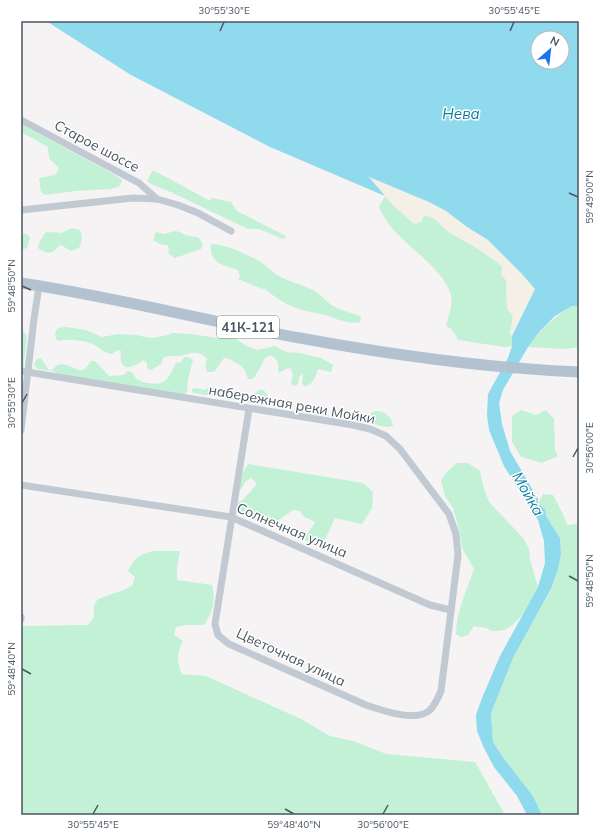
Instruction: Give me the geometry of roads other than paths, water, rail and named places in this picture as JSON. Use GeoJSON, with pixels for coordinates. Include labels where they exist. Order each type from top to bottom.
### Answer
{"type":"FeatureCollection","features":[{"type":"Feature","properties":{"kind":"main road","name":"41К-121"},"geometry":{"type":"LineString","coordinates":[[21,283],[299,338],[384,352],[544,371],[579,372]]}},
{"type":"Feature","properties":{"kind":"street","name":"Старое шоссе"},"geometry":{"type":"LineString","coordinates":[[21,120],[139,183],[157,199]]}},
{"type":"Feature","properties":{"kind":"street"},"geometry":{"type":"LineString","coordinates":[[21,210],[133,198],[157,199],[198,213],[231,231]]}},
{"type":"Feature","properties":{"kind":"street"},"geometry":{"type":"LineString","coordinates":[[21,430],[24,371],[39,286]]}},
{"type":"Feature","properties":{"kind":"street","name":"набережная реки Мойки"},"geometry":{"type":"LineString","coordinates":[[24,371],[370,429],[386,436],[400,449],[449,514],[456,534],[458,555],[451,610]]}},
{"type":"Feature","properties":{"kind":"street","name":"Цветочная улица"},"geometry":{"type":"LineString","coordinates":[[249,409],[214,624],[218,636],[229,644],[366,705],[386,712],[407,716],[419,715],[428,711],[436,702],[441,691],[451,610]]}},
{"type":"Feature","properties":{"kind":"street","name":"Солнечная улица"},"geometry":{"type":"LineString","coordinates":[[21,485],[232,517],[430,605],[451,610]]}},
{"type":"Feature","properties":{"kind":"water","name":"Нева"},"geometry":{"type":"Polygon","coordinates":[[[46,21],[579,21],[579,306],[572,306],[555,316],[540,331],[528,347],[503,390],[499,403],[502,424],[510,451],[538,499],[538,504],[545,509],[546,516],[560,538],[561,555],[552,587],[513,658],[491,713],[493,742],[533,796],[542,815],[527,815],[517,796],[494,767],[477,731],[476,715],[500,656],[538,587],[545,563],[544,541],[538,520],[504,466],[489,430],[487,415],[488,394],[508,358],[512,346],[512,336],[535,289],[488,240],[467,227],[446,211],[429,202],[369,177],[385,196],[270,147],[131,75],[46,21]]]}},
{"type":"Feature","properties":{"kind":"water label","name":"Мойка"},"geometry":{"type":"Point","coordinates":[528,494]}}]}
